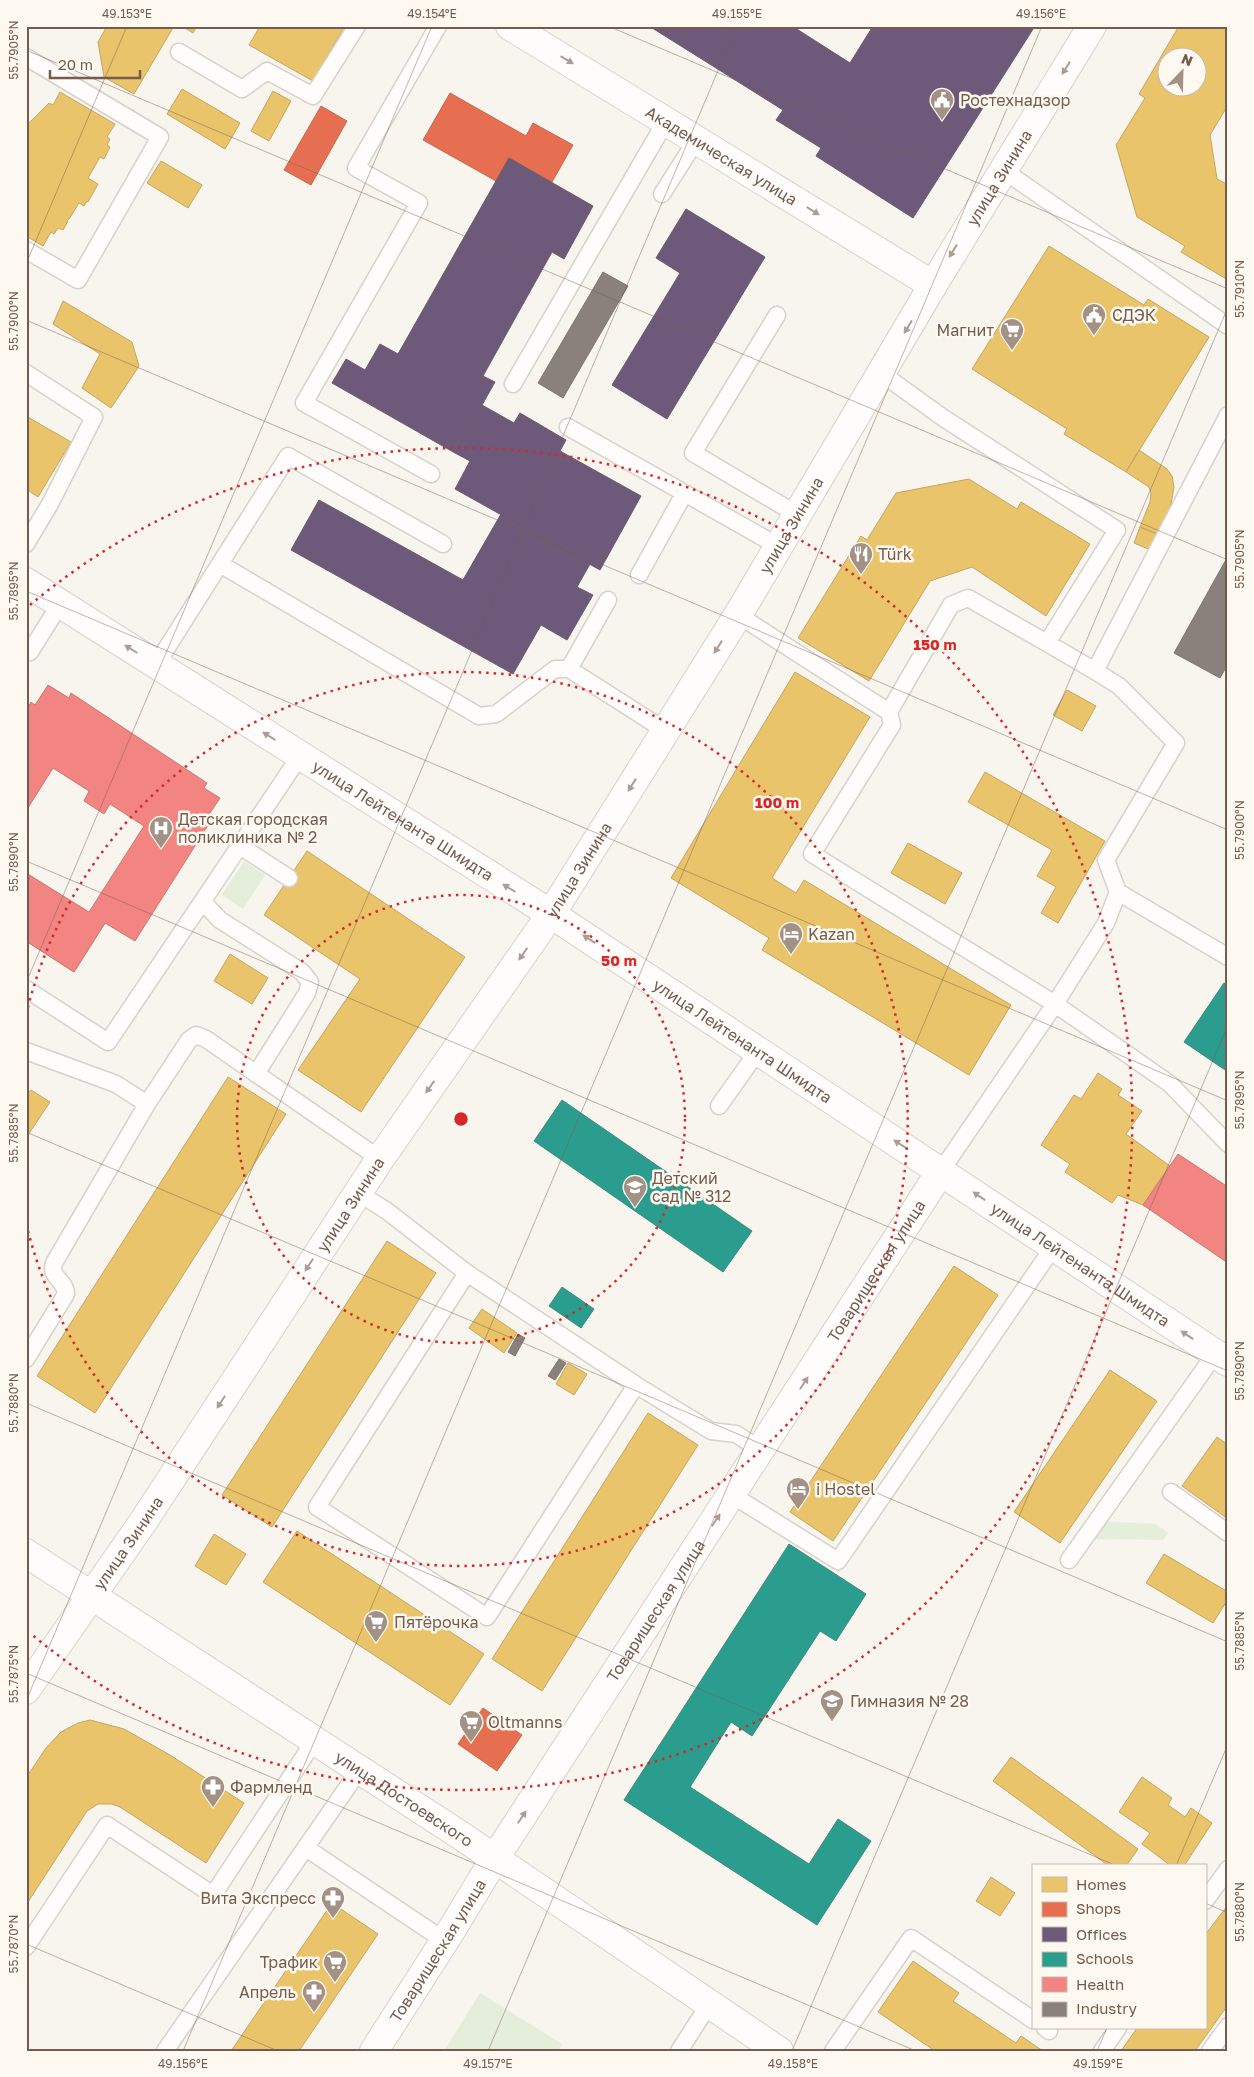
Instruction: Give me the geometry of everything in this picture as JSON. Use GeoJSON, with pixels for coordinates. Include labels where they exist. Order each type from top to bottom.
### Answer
{"type":"FeatureCollection","features":[{"type":"Feature","properties":{"kind":"street","name":"улица Зинина"},"geometry":{"type":"LineString","coordinates":[[26,1690],[145,1519],[357,1192],[551,914],[738,616],[933,284],[1092,26]]}},
{"type":"Feature","properties":{"kind":"street","name":"Академическая улица"},"geometry":{"type":"LineString","coordinates":[[526,30],[666,121],[933,284]]}},
{"type":"Feature","properties":{"kind":"street","name":"улица Лейтенанта Шмидта"},"geometry":{"type":"LineString","coordinates":[[26,582],[551,914],[1221,1358]]}},
{"type":"Feature","properties":{"kind":"street","name":"Товарищеская улица"},"geometry":{"type":"LineString","coordinates":[[374,2051],[445,1941],[495,1858],[732,1495],[940,1171]]}},
{"type":"Feature","properties":{"kind":"street","name":"улица Достоевского"},"geometry":{"type":"LineString","coordinates":[[26,1553],[495,1858],[779,2051]]}},
{"type":"Feature","properties":{"kind":"lane"},"geometry":{"type":"LineString","coordinates":[[179,52],[242,89],[267,71],[313,96],[357,26]]}},
{"type":"Feature","properties":{"kind":"lane"},"geometry":{"type":"LineString","coordinates":[[430,474],[304,403],[419,203],[356,168],[438,26]]}},
{"type":"Feature","properties":{"kind":"lane"},"geometry":{"type":"LineString","coordinates":[[26,57],[160,137],[78,280],[26,250]]}},
{"type":"Feature","properties":{"kind":"lane"},"geometry":{"type":"LineString","coordinates":[[512,384],[666,121]]}},
{"type":"Feature","properties":{"kind":"lane"},"geometry":{"type":"LineString","coordinates":[[662,194],[697,139]]}},
{"type":"Feature","properties":{"kind":"lane"},"geometry":{"type":"LineString","coordinates":[[1003,170],[1228,326]]}},
{"type":"Feature","properties":{"kind":"lane"},"geometry":{"type":"LineString","coordinates":[[777,315],[693,453],[798,514]]}},
{"type":"Feature","properties":{"kind":"lane"},"geometry":{"type":"LineString","coordinates":[[26,373],[94,417],[50,504],[26,544]]}},
{"type":"Feature","properties":{"kind":"lane"},"geometry":{"type":"LineString","coordinates":[[880,373],[942,417],[1117,530],[1048,643]]}},
{"type":"Feature","properties":{"kind":"lane"},"geometry":{"type":"LineString","coordinates":[[1095,671],[1228,415]]}},
{"type":"Feature","properties":{"kind":"lane"},"geometry":{"type":"LineString","coordinates":[[568,427],[778,546]]}},
{"type":"Feature","properties":{"kind":"lane"},"geometry":{"type":"LineString","coordinates":[[156,665],[288,456],[443,544]]}},
{"type":"Feature","properties":{"kind":"lane"},"geometry":{"type":"LineString","coordinates":[[639,575],[684,494]]}},
{"type":"Feature","properties":{"kind":"lane"},"geometry":{"type":"LineString","coordinates":[[1145,547],[1151,564]]}},
{"type":"Feature","properties":{"kind":"lane"},"geometry":{"type":"LineString","coordinates":[[220,564],[479,716],[496,714],[555,669],[569,669],[666,731]]}},
{"type":"Feature","properties":{"kind":"lane"},"geometry":{"type":"LineString","coordinates":[[1228,957],[1118,892],[1106,860],[1176,743],[1119,686],[1095,671],[968,598],[951,605],[889,712],[892,725],[812,854],[1056,1004],[1170,1084],[1228,1144]]}},
{"type":"Feature","properties":{"kind":"lane"},"geometry":{"type":"LineString","coordinates":[[569,669],[608,600]]}},
{"type":"Feature","properties":{"kind":"lane"},"geometry":{"type":"LineString","coordinates":[[27,653],[60,604]]}},
{"type":"Feature","properties":{"kind":"lane"},"geometry":{"type":"LineString","coordinates":[[738,616],[889,712]]}},
{"type":"Feature","properties":{"kind":"lane"},"geometry":{"type":"LineString","coordinates":[[26,990],[108,1042],[300,756]]}},
{"type":"Feature","properties":{"kind":"lane"},"geometry":{"type":"LineString","coordinates":[[240,846],[289,878]]}},
{"type":"Feature","properties":{"kind":"lane"},"geometry":{"type":"LineString","coordinates":[[940,1171],[1056,1004],[1106,923],[1118,892]]}},
{"type":"Feature","properties":{"kind":"lane"},"geometry":{"type":"LineString","coordinates":[[203,902],[220,920],[302,972],[310,982],[307,993],[256,1074]]}},
{"type":"Feature","properties":{"kind":"lane"},"geometry":{"type":"LineString","coordinates":[[26,1359],[66,1294],[64,1286],[54,1277],[52,1268],[54,1263],[147,1104],[189,1040],[196,1035],[206,1039],[380,1159]]}},
{"type":"Feature","properties":{"kind":"lane"},"geometry":{"type":"LineString","coordinates":[[26,1051],[116,1084],[147,1104]]}},
{"type":"Feature","properties":{"kind":"lane"},"geometry":{"type":"LineString","coordinates":[[719,1106],[758,1051]]}},
{"type":"Feature","properties":{"kind":"lane"},"geometry":{"type":"LineString","coordinates":[[357,1192],[387,1211],[467,1273],[636,1385],[711,1431],[736,1434],[761,1450]]}},
{"type":"Feature","properties":{"kind":"lane"},"geometry":{"type":"LineString","coordinates":[[732,1495],[838,1561],[1054,1246]]}},
{"type":"Feature","properties":{"kind":"lane"},"geometry":{"type":"LineString","coordinates":[[467,1273],[317,1507],[487,1617],[636,1385]]}},
{"type":"Feature","properties":{"kind":"lane"},"geometry":{"type":"LineString","coordinates":[[1069,1560],[1221,1358]]}},
{"type":"Feature","properties":{"kind":"lane"},"geometry":{"type":"LineString","coordinates":[[1171,1492],[1228,1533]]}},
{"type":"Feature","properties":{"kind":"lane"},"geometry":{"type":"LineString","coordinates":[[26,1947],[107,1825],[213,1895],[315,1740]]}},
{"type":"Feature","properties":{"kind":"lane"},"geometry":{"type":"LineString","coordinates":[[166,2051],[360,1769]]}},
{"type":"Feature","properties":{"kind":"lane"},"geometry":{"type":"LineString","coordinates":[[306,1848],[445,1941]]}},
{"type":"Feature","properties":{"kind":"lane"},"geometry":{"type":"LineString","coordinates":[[1206,1900],[1228,1869]]}},
{"type":"Feature","properties":{"kind":"lane"},"geometry":{"type":"LineString","coordinates":[[833,2051],[911,1938],[1032,2019]]}},
{"type":"Feature","properties":{"kind":"lane"},"geometry":{"type":"LineString","coordinates":[[679,2051],[710,2003]]}},
{"type":"Feature","properties":{"kind":"lane"},"geometry":{"type":"LineString","coordinates":[[1210,2051],[1228,2026]]}},
{"type":"Feature","properties":{"kind":"lane"},"geometry":{"type":"LineString","coordinates":[[1102,2051],[1117,2030]]}},
{"type":"Feature","properties":{"kind":"green space"},"geometry":{"type":"Polygon","coordinates":[[[244,861],[265,875],[243,909],[222,895],[244,861]]]}},
{"type":"Feature","properties":{"kind":"green space"},"geometry":{"type":"Polygon","coordinates":[[[1103,1521],[1155,1524],[1168,1533],[1163,1540],[1092,1539],[1103,1521]]]}},
{"type":"Feature","properties":{"kind":"green space"},"geometry":{"type":"Polygon","coordinates":[[[480,1993],[562,2044],[558,2051],[444,2051],[480,1993]]]}},
{"type":"Feature","properties":{"kind":"building: Homes"},"geometry":{"type":"Polygon","coordinates":[[[107,26],[174,26],[134,94],[104,77],[98,42],[107,26]]]}},
{"type":"Feature","properties":{"kind":"building: Homes"},"geometry":{"type":"Polygon","coordinates":[[[182,26],[197,26],[193,33],[182,26]]]}},
{"type":"Feature","properties":{"kind":"building: Homes"},"geometry":{"type":"Polygon","coordinates":[[[256,26],[338,26],[343,29],[313,81],[249,45],[259,28],[256,26]]]}},
{"type":"Feature","properties":{"kind":"building: Homes"},"geometry":{"type":"Polygon","coordinates":[[[1179,26],[1228,26],[1228,105],[1210,135],[1217,179],[1228,185],[1228,280],[1181,252],[1185,246],[1137,217],[1116,145],[1145,98],[1139,94],[1156,65],[1156,98],[1206,98],[1206,48],[1166,48],[1179,26]]]}},
{"type":"Feature","properties":{"kind":"building: Homes"},"geometry":{"type":"Polygon","coordinates":[[[182,89],[240,123],[225,149],[167,114],[182,89]]]}},
{"type":"Feature","properties":{"kind":"building: Homes"},"geometry":{"type":"Polygon","coordinates":[[[273,91],[291,101],[269,141],[251,131],[273,91]]]}},
{"type":"Feature","properties":{"kind":"building: Homes"},"geometry":{"type":"Polygon","coordinates":[[[60,92],[115,124],[107,137],[110,139],[107,145],[110,147],[104,159],[100,157],[88,178],[98,184],[88,202],[84,206],[79,203],[63,230],[58,228],[54,234],[51,232],[43,246],[26,236],[26,126],[49,103],[53,105],[60,92]]]}},
{"type":"Feature","properties":{"kind":"building: Homes"},"geometry":{"type":"Polygon","coordinates":[[[161,161],[202,185],[188,208],[147,183],[161,161]]]}},
{"type":"Feature","properties":{"kind":"building: Homes"},"geometry":{"type":"Polygon","coordinates":[[[1049,246],[1144,305],[1148,299],[1209,337],[1126,472],[1064,434],[1067,429],[972,369],[1049,246]]]}},
{"type":"Feature","properties":{"kind":"building: Homes"},"geometry":{"type":"Polygon","coordinates":[[[63,301],[132,342],[139,366],[111,408],[82,388],[100,354],[53,324],[63,301]]]}},
{"type":"Feature","properties":{"kind":"building: Homes"},"geometry":{"type":"Polygon","coordinates":[[[26,416],[71,442],[38,497],[26,489],[26,416]]]}},
{"type":"Feature","properties":{"kind":"building: Homes"},"geometry":{"type":"Polygon","coordinates":[[[1139,450],[1167,469],[1172,476],[1174,487],[1171,504],[1160,535],[1140,527],[1150,502],[1151,493],[1149,487],[1126,472],[1139,450]]]}},
{"type":"Feature","properties":{"kind":"building: Homes"},"geometry":{"type":"Polygon","coordinates":[[[969,479],[1017,509],[1021,502],[1090,544],[1046,616],[972,567],[930,581],[869,681],[798,638],[861,536],[867,540],[896,493],[969,479]]]}},
{"type":"Feature","properties":{"kind":"building: Homes"},"geometry":{"type":"Polygon","coordinates":[[[1140,527],[1160,535],[1153,551],[1134,543],[1140,527]]]}},
{"type":"Feature","properties":{"kind":"building: Homes"},"geometry":{"type":"Polygon","coordinates":[[[795,672],[870,717],[772,878],[796,893],[804,880],[1011,1005],[969,1075],[762,950],[769,938],[671,878],[795,672]]]}},
{"type":"Feature","properties":{"kind":"building: Homes"},"geometry":{"type":"Polygon","coordinates":[[[1067,690],[1096,706],[1082,731],[1053,715],[1067,690]]]}},
{"type":"Feature","properties":{"kind":"building: Homes"},"geometry":{"type":"Polygon","coordinates":[[[985,772],[1105,841],[1058,923],[1041,913],[1056,887],[1037,876],[1052,850],[968,802],[985,772]]]}},
{"type":"Feature","properties":{"kind":"building: Homes"},"geometry":{"type":"Polygon","coordinates":[[[908,843],[962,873],[945,904],[891,873],[908,843]]]}},
{"type":"Feature","properties":{"kind":"building: Homes"},"geometry":{"type":"Polygon","coordinates":[[[307,851],[465,957],[361,1112],[298,1070],[360,979],[264,915],[307,851]]]}},
{"type":"Feature","properties":{"kind":"building: Homes"},"geometry":{"type":"Polygon","coordinates":[[[26,873],[105,923],[74,972],[26,941],[26,873]]]}},
{"type":"Feature","properties":{"kind":"building: Homes"},"geometry":{"type":"Polygon","coordinates":[[[230,954],[268,978],[252,1004],[214,981],[230,954]]]}},
{"type":"Feature","properties":{"kind":"building: Homes"},"geometry":{"type":"Polygon","coordinates":[[[1098,1073],[1122,1089],[1118,1095],[1142,1111],[1126,1134],[1170,1166],[1143,1205],[1118,1195],[1112,1203],[1065,1172],[1070,1164],[1041,1145],[1074,1095],[1081,1099],[1098,1073]]]}},
{"type":"Feature","properties":{"kind":"building: Homes"},"geometry":{"type":"Polygon","coordinates":[[[228,1077],[286,1114],[95,1413],[37,1376],[228,1077]]]}},
{"type":"Feature","properties":{"kind":"building: Homes"},"geometry":{"type":"Polygon","coordinates":[[[31,1090],[50,1102],[26,1138],[26,1097],[31,1090]]]}},
{"type":"Feature","properties":{"kind":"building: Homes"},"geometry":{"type":"Polygon","coordinates":[[[387,1241],[436,1273],[272,1527],[222,1495],[387,1241]]]}},
{"type":"Feature","properties":{"kind":"building: Homes"},"geometry":{"type":"Polygon","coordinates":[[[954,1266],[998,1295],[833,1541],[790,1512],[954,1266]]]}},
{"type":"Feature","properties":{"kind":"building: Homes"},"geometry":{"type":"Polygon","coordinates":[[[482,1309],[517,1333],[504,1353],[469,1328],[482,1309]]]}},
{"type":"Feature","properties":{"kind":"building: Homes"},"geometry":{"type":"Polygon","coordinates":[[[568,1363],[587,1374],[574,1395],[556,1384],[568,1363]]]}},
{"type":"Feature","properties":{"kind":"building: Homes"},"geometry":{"type":"Polygon","coordinates":[[[1110,1370],[1157,1401],[1060,1543],[1014,1512],[1110,1370]]]}},
{"type":"Feature","properties":{"kind":"building: Homes"},"geometry":{"type":"Polygon","coordinates":[[[648,1413],[698,1445],[542,1691],[492,1659],[648,1413]]]}},
{"type":"Feature","properties":{"kind":"building: Homes"},"geometry":{"type":"Polygon","coordinates":[[[1217,1437],[1228,1445],[1228,1519],[1182,1486],[1217,1437]]]}},
{"type":"Feature","properties":{"kind":"building: Homes"},"geometry":{"type":"Polygon","coordinates":[[[297,1531],[484,1654],[450,1705],[263,1582],[297,1531]]]}},
{"type":"Feature","properties":{"kind":"building: Homes"},"geometry":{"type":"Polygon","coordinates":[[[214,1534],[246,1554],[226,1585],[195,1566],[214,1534]]]}},
{"type":"Feature","properties":{"kind":"building: Homes"},"geometry":{"type":"Polygon","coordinates":[[[1164,1554],[1228,1592],[1228,1599],[1213,1623],[1146,1583],[1164,1554]]]}},
{"type":"Feature","properties":{"kind":"building: Homes"},"geometry":{"type":"Polygon","coordinates":[[[90,1720],[124,1729],[170,1755],[244,1803],[206,1863],[120,1807],[112,1804],[98,1804],[87,1811],[26,1905],[26,1778],[46,1748],[61,1732],[78,1723],[90,1720]]]}},
{"type":"Feature","properties":{"kind":"building: Homes"},"geometry":{"type":"Polygon","coordinates":[[[1011,1757],[1138,1849],[1127,1864],[1106,1864],[993,1781],[1011,1757]]]}},
{"type":"Feature","properties":{"kind":"building: Homes"},"geometry":{"type":"Polygon","coordinates":[[[1142,1777],[1172,1798],[1168,1805],[1185,1817],[1191,1808],[1212,1823],[1185,1864],[1168,1864],[1142,1844],[1150,1833],[1119,1812],[1142,1777]]]}},
{"type":"Feature","properties":{"kind":"building: Homes"},"geometry":{"type":"Polygon","coordinates":[[[991,1877],[1015,1893],[1000,1916],[976,1901],[991,1877]]]}},
{"type":"Feature","properties":{"kind":"building: Homes"},"geometry":{"type":"Polygon","coordinates":[[[332,1903],[378,1934],[299,2051],[231,2051],[332,1903]]]}},
{"type":"Feature","properties":{"kind":"building: Homes"},"geometry":{"type":"Polygon","coordinates":[[[1228,1905],[1228,2005],[1195,2051],[1121,2051],[1136,2030],[1206,2030],[1206,1934],[1228,1905]]]}},
{"type":"Feature","properties":{"kind":"building: Homes"},"geometry":{"type":"Polygon","coordinates":[[[913,1961],[959,1993],[953,2001],[1016,2043],[1021,2036],[1043,2051],[935,2051],[878,2012],[913,1961]]]}},
{"type":"Feature","properties":{"kind":"building: Shops"},"geometry":{"type":"Polygon","coordinates":[[[450,93],[526,136],[533,123],[573,145],[552,182],[509,158],[496,181],[423,140],[450,93]]]}},
{"type":"Feature","properties":{"kind":"building: Shops"},"geometry":{"type":"Polygon","coordinates":[[[321,106],[347,121],[311,185],[284,170],[321,106]]]}},
{"type":"Feature","properties":{"kind":"building: Shops"},"geometry":{"type":"Polygon","coordinates":[[[483,1708],[522,1735],[497,1771],[458,1744],[483,1708]]]}},
{"type":"Feature","properties":{"kind":"building: Offices"},"geometry":{"type":"Polygon","coordinates":[[[649,26],[792,26],[850,63],[873,26],[1035,26],[913,218],[816,156],[821,148],[776,120],[783,110],[649,26]]]}},
{"type":"Feature","properties":{"kind":"building: Offices"},"geometry":{"type":"Polygon","coordinates":[[[509,158],[593,206],[564,259],[552,252],[483,376],[495,382],[455,453],[332,383],[346,359],[365,370],[380,344],[398,354],[509,158]]]}},
{"type":"Feature","properties":{"kind":"building: Offices"},"geometry":{"type":"Polygon","coordinates":[[[686,209],[765,257],[667,419],[612,385],[680,273],[656,258],[686,209]]]}},
{"type":"Feature","properties":{"kind":"building: Offices"},"geometry":{"type":"Polygon","coordinates":[[[482,405],[514,423],[520,413],[566,440],[560,451],[641,496],[600,570],[455,489],[470,461],[455,453],[482,405]]]}},
{"type":"Feature","properties":{"kind":"building: Offices"},"geometry":{"type":"Polygon","coordinates":[[[319,500],[463,580],[501,514],[590,564],[577,587],[593,595],[567,640],[541,625],[513,674],[291,550],[319,500]]]}},
{"type":"Feature","properties":{"kind":"building: Schools"},"geometry":{"type":"Polygon","coordinates":[[[1224,983],[1228,986],[1228,1072],[1184,1042],[1224,983]]]}},
{"type":"Feature","properties":{"kind":"building: Schools"},"geometry":{"type":"Polygon","coordinates":[[[562,1100],[752,1231],[723,1272],[534,1141],[562,1100]]]}},
{"type":"Feature","properties":{"kind":"building: Schools"},"geometry":{"type":"Polygon","coordinates":[[[562,1287],[594,1309],[581,1328],[549,1306],[562,1287]]]}},
{"type":"Feature","properties":{"kind":"building: Schools"},"geometry":{"type":"Polygon","coordinates":[[[789,1544],[866,1594],[836,1641],[820,1631],[752,1736],[731,1722],[690,1787],[809,1864],[838,1819],[871,1841],[817,1925],[624,1800],[789,1544]]]}},
{"type":"Feature","properties":{"kind":"building: Health","name":"Детская городская поликлиника № 2"},"geometry":{"type":"Polygon","coordinates":[[[48,685],[69,698],[71,693],[207,783],[204,788],[220,798],[208,816],[212,819],[135,941],[105,923],[74,972],[26,941],[26,873],[89,912],[144,826],[110,804],[104,814],[84,801],[89,791],[53,768],[26,811],[26,711],[31,702],[35,705],[48,685]]]}},
{"type":"Feature","properties":{"kind":"building: Health"},"geometry":{"type":"Polygon","coordinates":[[[1178,1154],[1228,1187],[1228,1263],[1143,1205],[1178,1154]]]}},
{"type":"Feature","properties":{"kind":"building: Industry"},"geometry":{"type":"Polygon","coordinates":[[[603,272],[628,286],[563,398],[538,383],[603,272]]]}},
{"type":"Feature","properties":{"kind":"building: Industry"},"geometry":{"type":"Polygon","coordinates":[[[1228,556],[1228,664],[1220,678],[1174,653],[1228,556]]]}},
{"type":"Feature","properties":{"kind":"building: Industry"},"geometry":{"type":"Polygon","coordinates":[[[518,1334],[525,1338],[515,1356],[508,1352],[518,1334]]]}},
{"type":"Feature","properties":{"kind":"building: Industry"},"geometry":{"type":"Polygon","coordinates":[[[559,1359],[566,1363],[555,1380],[548,1376],[559,1359]]]}},
{"type":"Feature","properties":{"kind":"place","name":"Ростехнадзор"},"geometry":{"type":"Point","coordinates":[942,121]}},
{"type":"Feature","properties":{"kind":"place","name":"СДЭК"},"geometry":{"type":"Point","coordinates":[1094,336]}},
{"type":"Feature","properties":{"kind":"place","name":"Магнит"},"geometry":{"type":"Point","coordinates":[1012,351]}},
{"type":"Feature","properties":{"kind":"place","name":"Türk"},"geometry":{"type":"Point","coordinates":[861,575]}},
{"type":"Feature","properties":{"kind":"place","name":"Детская городская поликлиника № 2"},"geometry":{"type":"Point","coordinates":[161,849]}},
{"type":"Feature","properties":{"kind":"place","name":"Kazan"},"geometry":{"type":"Point","coordinates":[791,955]}},
{"type":"Feature","properties":{"kind":"place","name":"Детский сад № 312"},"geometry":{"type":"Point","coordinates":[635,1208]}},
{"type":"Feature","properties":{"kind":"place","name":"i Hostel"},"geometry":{"type":"Point","coordinates":[798,1510]}},
{"type":"Feature","properties":{"kind":"place","name":"Пятёрочка"},"geometry":{"type":"Point","coordinates":[376,1643]}},
{"type":"Feature","properties":{"kind":"place","name":"Гимназия № 28"},"geometry":{"type":"Point","coordinates":[832,1722]}},
{"type":"Feature","properties":{"kind":"place","name":"Oltmanns"},"geometry":{"type":"Point","coordinates":[471,1743]}},
{"type":"Feature","properties":{"kind":"place","name":"Фармленд"},"geometry":{"type":"Point","coordinates":[213,1808]}},
{"type":"Feature","properties":{"kind":"place","name":"Вита Экспресс"},"geometry":{"type":"Point","coordinates":[333,1919]}},
{"type":"Feature","properties":{"kind":"place","name":"Трафик"},"geometry":{"type":"Point","coordinates":[335,1983]}},
{"type":"Feature","properties":{"kind":"place","name":"Апрель"},"geometry":{"type":"Point","coordinates":[314,2013]}}]}
